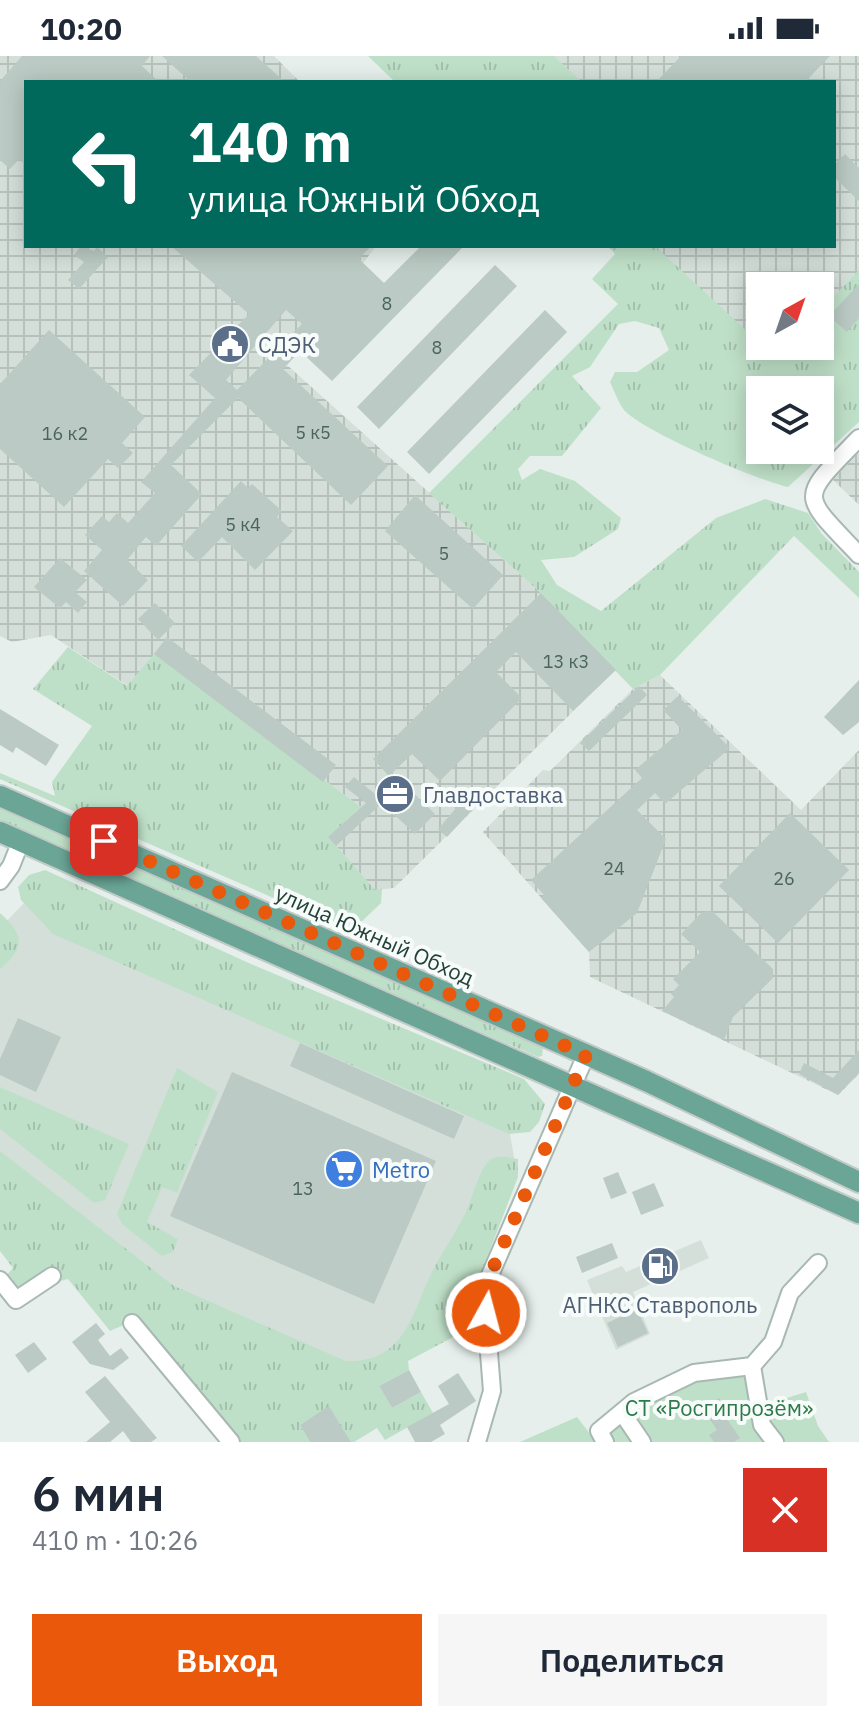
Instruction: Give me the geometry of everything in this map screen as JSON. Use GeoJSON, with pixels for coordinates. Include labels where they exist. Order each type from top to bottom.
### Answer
{"type":"FeatureCollection","features":[{"type":"Feature","properties":{"kind":"main road","name":"улица Южный Обход"},"geometry":{"type":"LineString","coordinates":[[0,796],[586,1055],[859,1182]]}},
{"type":"Feature","properties":{"kind":"main road"},"geometry":{"type":"LineString","coordinates":[[0,832],[859,1213]]}},
{"type":"Feature","properties":{"kind":"street"},"geometry":{"type":"LineString","coordinates":[[859,438],[815,483],[812,497],[818,512],[859,555]]}},
{"type":"Feature","properties":{"kind":"street"},"geometry":{"type":"LineString","coordinates":[[0,881],[11,866],[21,841]]}},
{"type":"Feature","properties":{"kind":"street"},"geometry":{"type":"LineString","coordinates":[[481,1440],[492,1391],[484,1289],[586,1055]]}},
{"type":"Feature","properties":{"kind":"street"},"geometry":{"type":"LineString","coordinates":[[602,1436],[634,1402],[694,1373],[752,1366],[773,1342],[790,1293],[818,1263]]}},
{"type":"Feature","properties":{"kind":"street"},"geometry":{"type":"LineString","coordinates":[[0,1280],[16,1300],[52,1276]]}},
{"type":"Feature","properties":{"kind":"street"},"geometry":{"type":"LineString","coordinates":[[132,1323],[231,1442]]}},
{"type":"Feature","properties":{"kind":"street"},"geometry":{"type":"LineString","coordinates":[[752,1366],[762,1425],[775,1442]]}},
{"type":"Feature","properties":{"kind":"street"},"geometry":{"type":"LineString","coordinates":[[623,1414],[642,1442]]}},
{"type":"Feature","properties":{"kind":"shaded area"},"geometry":{"type":"Polygon","coordinates":[[[0,56],[274,56],[298,80],[24,80],[24,248],[375,248],[287,365],[541,593],[615,670],[394,888],[375,890],[328,837],[361,807],[154,655],[128,686],[51,635],[12,642],[0,636],[0,56]]]}},
{"type":"Feature","properties":{"kind":"shaded area"},"geometry":{"type":"Polygon","coordinates":[[[416,56],[859,56],[859,409],[834,431],[834,376],[800,376],[777,360],[834,360],[834,272],[746,272],[746,339],[616,248],[836,248],[836,80],[441,80],[416,56]]]}},
{"type":"Feature","properties":{"kind":"shaded area"},"geometry":{"type":"Polygon","coordinates":[[[859,452],[859,505],[833,480],[859,452]]]}},
{"type":"Feature","properties":{"kind":"shaded area"},"geometry":{"type":"Polygon","coordinates":[[[660,675],[801,810],[859,750],[859,1074],[838,1095],[590,977],[589,952],[483,832],[543,770],[550,771],[633,689],[660,675]]]}},
{"type":"Feature","properties":{"kind":"shaded area"},"geometry":{"type":"Polygon","coordinates":[[[28,899],[509,1128],[517,1175],[454,1322],[240,1423],[83,1240],[0,1242],[0,928],[28,899]]]}},
{"type":"Feature","properties":{"kind":"shaded area"},"geometry":{"type":"Polygon","coordinates":[[[701,1240],[709,1258],[633,1292],[650,1334],[616,1350],[587,1280],[622,1266],[626,1272],[701,1240]]]}},
{"type":"Feature","properties":{"kind":"green space"},"geometry":{"type":"Polygon","coordinates":[[[368,56],[554,56],[580,80],[393,80],[368,56]]]}},
{"type":"Feature","properties":{"kind":"green space"},"geometry":{"type":"Polygon","coordinates":[[[610,248],[657,248],[746,330],[746,360],[834,360],[834,320],[847,332],[859,318],[859,422],[834,445],[834,376],[746,376],[746,464],[813,464],[788,487],[702,454],[654,430],[624,410],[610,382],[615,372],[637,372],[669,350],[659,328],[635,321],[619,324],[590,367],[572,376],[601,408],[562,456],[530,456],[518,469],[522,480],[540,469],[575,481],[621,518],[618,529],[574,557],[541,560],[557,585],[601,611],[716,518],[765,499],[808,513],[822,534],[859,572],[859,598],[794,536],[660,675],[633,689],[541,593],[429,493],[618,304],[592,279],[615,254],[610,248]]]}},
{"type":"Feature","properties":{"kind":"green space"},"geometry":{"type":"Polygon","coordinates":[[[859,270],[859,284],[834,312],[834,296],[859,270]]]}},
{"type":"Feature","properties":{"kind":"green space"},"geometry":{"type":"Polygon","coordinates":[[[68,647],[127,686],[154,654],[361,807],[329,837],[375,890],[382,888],[381,903],[356,927],[345,929],[0,779],[0,773],[55,796],[52,782],[92,726],[33,689],[68,647]]]}},
{"type":"Feature","properties":{"kind":"green space"},"geometry":{"type":"Polygon","coordinates":[[[0,807],[543,1047],[542,1056],[538,1057],[0,821],[0,807]]]}},
{"type":"Feature","properties":{"kind":"green space"},"geometry":{"type":"Polygon","coordinates":[[[45,870],[251,964],[524,1079],[545,1104],[539,1122],[530,1132],[509,1134],[53,934],[21,900],[18,887],[29,875],[45,870]]]}},
{"type":"Feature","properties":{"kind":"green space"},"geometry":{"type":"Polygon","coordinates":[[[0,913],[14,928],[19,941],[14,954],[0,969],[0,913]]]}},
{"type":"Feature","properties":{"kind":"green space"},"geometry":{"type":"Polygon","coordinates":[[[177,1068],[218,1092],[177,1193],[162,1187],[147,1222],[178,1239],[173,1252],[162,1256],[122,1224],[117,1214],[177,1068]]]}},
{"type":"Feature","properties":{"kind":"green space"},"geometry":{"type":"Polygon","coordinates":[[[0,1087],[129,1144],[105,1200],[94,1203],[0,1129],[0,1087]]]}},
{"type":"Feature","properties":{"kind":"green space"},"geometry":{"type":"Polygon","coordinates":[[[0,1151],[174,1286],[346,1361],[367,1359],[383,1353],[405,1330],[488,1162],[499,1157],[518,1159],[518,1177],[478,1281],[475,1334],[462,1343],[457,1335],[408,1361],[409,1370],[379,1386],[392,1408],[421,1392],[433,1413],[385,1440],[377,1428],[354,1442],[326,1442],[344,1431],[329,1407],[300,1425],[310,1442],[235,1442],[135,1320],[110,1331],[68,1279],[17,1292],[5,1277],[13,1268],[0,1251],[0,1151]]]}},
{"type":"Feature","properties":{"kind":"green space","name":"СТ «Росгипрозём»"},"geometry":{"type":"Polygon","coordinates":[[[749,1375],[755,1408],[806,1392],[818,1426],[829,1442],[520,1442],[577,1417],[594,1439],[693,1377],[749,1375]]]}},
{"type":"Feature","properties":{"kind":"building"},"geometry":{"type":"Polygon","coordinates":[[[22,56],[150,56],[142,66],[157,80],[24,80],[24,164],[19,159],[10,169],[0,160],[0,81],[22,56]]]}},
{"type":"Feature","properties":{"kind":"building"},"geometry":{"type":"Polygon","coordinates":[[[162,56],[256,56],[283,80],[189,80],[162,56]]]}},
{"type":"Feature","properties":{"kind":"building"},"geometry":{"type":"Polygon","coordinates":[[[681,56],[830,56],[807,80],[658,80],[681,56]]]}},
{"type":"Feature","properties":{"kind":"building"},"geometry":{"type":"Polygon","coordinates":[[[845,154],[859,168],[859,201],[836,179],[836,163],[845,154]]]}},
{"type":"Feature","properties":{"kind":"building"},"geometry":{"type":"Polygon","coordinates":[[[79,248],[94,251],[98,248],[108,257],[79,289],[68,280],[84,262],[74,255],[79,248]]]}},
{"type":"Feature","properties":{"kind":"building"},"geometry":{"type":"Polygon","coordinates":[[[173,248],[369,248],[359,259],[384,283],[419,248],[462,248],[332,381],[300,351],[283,369],[388,466],[351,505],[238,398],[171,465],[202,494],[156,546],[146,537],[127,560],[148,580],[123,606],[84,571],[102,550],[85,535],[102,516],[109,522],[117,513],[128,523],[155,493],[141,482],[215,398],[189,375],[249,314],[173,248]],[[286,310],[226,380],[237,390],[302,324],[286,310]]]}},
{"type":"Feature","properties":{"kind":"building"},"geometry":{"type":"Polygon","coordinates":[[[495,265],[517,286],[379,429],[357,407],[495,265]]]}},
{"type":"Feature","properties":{"kind":"building"},"geometry":{"type":"Polygon","coordinates":[[[859,284],[859,318],[847,332],[834,320],[834,311],[859,284]]]}},
{"type":"Feature","properties":{"kind":"building"},"geometry":{"type":"Polygon","coordinates":[[[545,310],[567,332],[429,474],[407,452],[545,310]]]}},
{"type":"Feature","properties":{"kind":"building"},"geometry":{"type":"Polygon","coordinates":[[[49,330],[145,417],[122,443],[133,453],[118,468],[108,459],[64,507],[0,449],[0,384],[49,330]]]}},
{"type":"Feature","properties":{"kind":"building"},"geometry":{"type":"Polygon","coordinates":[[[241,481],[248,488],[252,484],[282,511],[277,517],[293,531],[255,570],[222,537],[198,562],[181,546],[241,481]]]}},
{"type":"Feature","properties":{"kind":"building"},"geometry":{"type":"Polygon","coordinates":[[[415,495],[503,575],[473,609],[385,531],[415,495]]]}},
{"type":"Feature","properties":{"kind":"building"},"geometry":{"type":"Polygon","coordinates":[[[60,558],[87,580],[75,592],[87,602],[78,613],[66,602],[60,608],[34,587],[60,558]]]}},
{"type":"Feature","properties":{"kind":"building"},"geometry":{"type":"Polygon","coordinates":[[[541,593],[616,670],[573,711],[516,652],[496,672],[522,698],[440,781],[412,754],[389,776],[373,759],[541,593]]]}},
{"type":"Feature","properties":{"kind":"building"},"geometry":{"type":"Polygon","coordinates":[[[155,603],[175,623],[158,640],[138,619],[155,603]]]}},
{"type":"Feature","properties":{"kind":"building"},"geometry":{"type":"Polygon","coordinates":[[[167,637],[336,765],[323,782],[154,654],[167,637]]]}},
{"type":"Feature","properties":{"kind":"building"},"geometry":{"type":"Polygon","coordinates":[[[859,680],[859,722],[843,735],[824,717],[859,680]]]}},
{"type":"Feature","properties":{"kind":"building"},"geometry":{"type":"Polygon","coordinates":[[[639,686],[647,695],[589,751],[580,743],[639,686]]]}},
{"type":"Feature","properties":{"kind":"building"},"geometry":{"type":"Polygon","coordinates":[[[678,696],[730,748],[665,804],[655,793],[637,810],[666,839],[637,913],[589,952],[541,898],[544,895],[531,880],[642,778],[635,770],[682,730],[663,710],[678,696]]]}},
{"type":"Feature","properties":{"kind":"building"},"geometry":{"type":"Polygon","coordinates":[[[0,709],[59,745],[46,766],[16,747],[13,753],[0,745],[0,709]]]}},
{"type":"Feature","properties":{"kind":"building"},"geometry":{"type":"Polygon","coordinates":[[[354,777],[380,798],[398,778],[435,814],[415,834],[382,803],[336,846],[328,837],[366,803],[345,787],[354,777]]]}},
{"type":"Feature","properties":{"kind":"building"},"geometry":{"type":"Polygon","coordinates":[[[464,799],[474,808],[447,837],[438,829],[464,799]]]}},
{"type":"Feature","properties":{"kind":"building"},"geometry":{"type":"Polygon","coordinates":[[[790,813],[849,870],[778,943],[719,886],[790,813]]]}},
{"type":"Feature","properties":{"kind":"building"},"geometry":{"type":"Polygon","coordinates":[[[712,911],[773,969],[773,978],[733,1017],[724,1040],[662,1011],[679,985],[673,979],[700,952],[681,934],[702,912],[712,911]]]}},
{"type":"Feature","properties":{"kind":"building"},"geometry":{"type":"Polygon","coordinates":[[[18,1018],[61,1037],[36,1092],[0,1075],[0,1059],[18,1018]]]}},
{"type":"Feature","properties":{"kind":"building"},"geometry":{"type":"Polygon","coordinates":[[[300,1043],[464,1116],[454,1139],[290,1066],[300,1043]]]}},
{"type":"Feature","properties":{"kind":"building"},"geometry":{"type":"Polygon","coordinates":[[[859,1050],[859,1073],[838,1095],[799,1074],[804,1063],[833,1078],[859,1050]]]}},
{"type":"Feature","properties":{"kind":"building"},"geometry":{"type":"Polygon","coordinates":[[[232,1072],[436,1161],[374,1304],[170,1216],[232,1072]]]}},
{"type":"Feature","properties":{"kind":"building"},"geometry":{"type":"Polygon","coordinates":[[[618,1172],[627,1193],[611,1199],[603,1178],[618,1172]]]}},
{"type":"Feature","properties":{"kind":"building"},"geometry":{"type":"Polygon","coordinates":[[[654,1183],[664,1206],[641,1215],[632,1192],[654,1183]]]}},
{"type":"Feature","properties":{"kind":"building"},"geometry":{"type":"Polygon","coordinates":[[[612,1243],[618,1258],[582,1273],[576,1257],[612,1243]]]}},
{"type":"Feature","properties":{"kind":"building"},"geometry":{"type":"Polygon","coordinates":[[[637,1309],[648,1333],[618,1347],[607,1323],[637,1309]]]}},
{"type":"Feature","properties":{"kind":"building"},"geometry":{"type":"Polygon","coordinates":[[[96,1323],[105,1334],[98,1340],[110,1356],[121,1348],[129,1358],[113,1370],[90,1364],[72,1342],[96,1323]]]}},
{"type":"Feature","properties":{"kind":"building"},"geometry":{"type":"Polygon","coordinates":[[[34,1342],[47,1359],[28,1373],[15,1355],[34,1342]]]}},
{"type":"Feature","properties":{"kind":"building"},"geometry":{"type":"Polygon","coordinates":[[[409,1370],[421,1392],[392,1408],[379,1386],[409,1370]]]}},
{"type":"Feature","properties":{"kind":"building"},"geometry":{"type":"Polygon","coordinates":[[[458,1373],[476,1401],[440,1425],[445,1434],[431,1442],[415,1442],[407,1427],[449,1404],[438,1386],[458,1373]]]}},
{"type":"Feature","properties":{"kind":"building"},"geometry":{"type":"Polygon","coordinates":[[[105,1376],[157,1438],[151,1442],[131,1442],[123,1431],[110,1442],[86,1442],[110,1422],[85,1392],[105,1376]]]}},
{"type":"Feature","properties":{"kind":"building"},"geometry":{"type":"Polygon","coordinates":[[[719,1398],[728,1411],[724,1415],[740,1438],[734,1442],[714,1442],[709,1435],[717,1430],[703,1409],[719,1398]]]}},
{"type":"Feature","properties":{"kind":"building"},"geometry":{"type":"Polygon","coordinates":[[[329,1406],[351,1442],[310,1442],[300,1425],[329,1406]]]}},
{"type":"Feature","properties":{"kind":"place","name":"СДЭК"},"geometry":{"type":"Point","coordinates":[230,344]}},
{"type":"Feature","properties":{"kind":"place","name":"Главдоставка"},"geometry":{"type":"Point","coordinates":[395,794]}},
{"type":"Feature","properties":{"kind":"place","name":"Metro"},"geometry":{"type":"Point","coordinates":[344,1169]}},
{"type":"Feature","properties":{"kind":"place","name":"АГНКС Ставрополь"},"geometry":{"type":"Point","coordinates":[660,1266]}},
{"type":"Feature","properties":{"kind":"route"},"geometry":{"type":"LineString","coordinates":[[104,841],[586,1055],[484,1289],[486,1313]]}}]}
